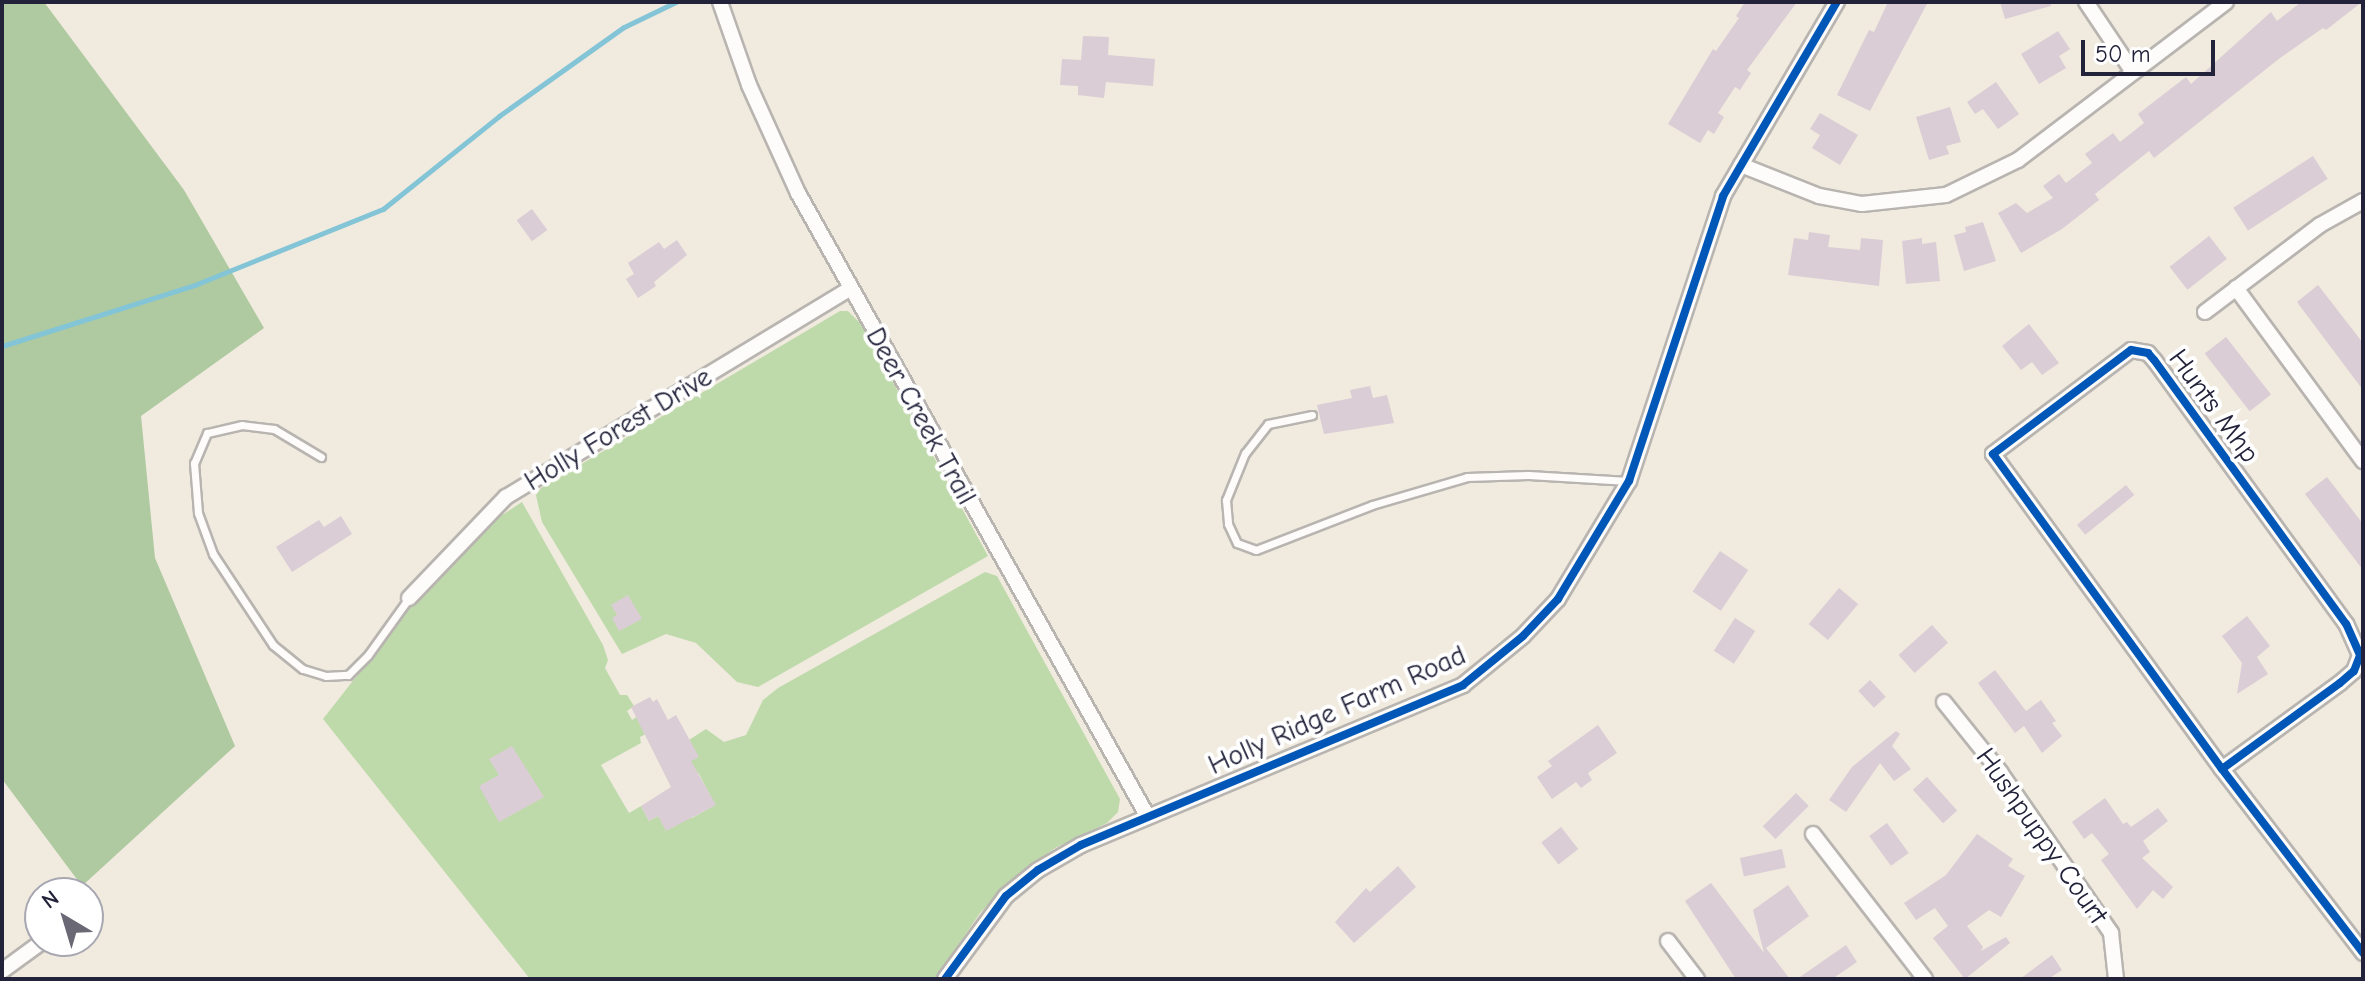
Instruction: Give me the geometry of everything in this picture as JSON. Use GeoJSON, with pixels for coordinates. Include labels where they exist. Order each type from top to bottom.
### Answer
{"type":"FeatureCollection","features":[{"type":"Feature","properties":{"kind":"street","name":"Deer Creek Trail"},"geometry":{"type":"LineString","coordinates":[[720,2],[749,85],[798,193],[1148,817]]}},
{"type":"Feature","properties":{"kind":"street","name":"Holly Ridge Farm Road"},"geometry":{"type":"LineString","coordinates":[[945,979],[1006,896],[1038,870],[1081,845],[1463,685],[1515,644],[1558,599],[1582,564],[1629,481],[1723,196],[1837,2]]}},
{"type":"Feature","properties":{"kind":"street"},"geometry":{"type":"LineString","coordinates":[[2086,2],[2133,72]]}},
{"type":"Feature","properties":{"kind":"street"},"geometry":{"type":"LineString","coordinates":[[1741,165],[1819,196],[1862,204],[1946,195],[2018,160],[2226,2]]}},
{"type":"Feature","properties":{"kind":"street"},"geometry":{"type":"LineString","coordinates":[[2205,312],[2320,225],[2363,201]]}},
{"type":"Feature","properties":{"kind":"street"},"geometry":{"type":"LineString","coordinates":[[2236,288],[2363,461]]}},
{"type":"Feature","properties":{"kind":"street","name":"Holly Forest Drive"},"geometry":{"type":"LineString","coordinates":[[409,598],[506,497],[850,289]]}},
{"type":"Feature","properties":{"kind":"street","name":"Hunts Mhp"},"geometry":{"type":"LineString","coordinates":[[2222,769],[2340,683],[2354,671],[2360,655],[2346,624],[2154,360],[2148,353],[2131,350],[1993,454],[2222,769],[2363,953]]}},
{"type":"Feature","properties":{"kind":"street","name":"Hushpuppy Court"},"geometry":{"type":"LineString","coordinates":[[1944,702],[2000,772],[2111,933],[2116,979]]}},
{"type":"Feature","properties":{"kind":"street"},"geometry":{"type":"LineString","coordinates":[[1813,834],[1925,979]]}},
{"type":"Feature","properties":{"kind":"street"},"geometry":{"type":"LineString","coordinates":[[1668,941],[1697,979]]}},
{"type":"Feature","properties":{"kind":"street"},"geometry":{"type":"LineString","coordinates":[[2,971],[24,955]]}},
{"type":"Feature","properties":{"kind":"lane"},"geometry":{"type":"LineString","coordinates":[[1312,415],[1268,424],[1245,453],[1226,500],[1228,524],[1237,543],[1256,550],[1372,505],[1467,477],[1528,475],[1629,481]]}},
{"type":"Feature","properties":{"kind":"lane"},"geometry":{"type":"LineString","coordinates":[[321,457],[274,429],[242,425],[207,433],[194,463],[198,513],[213,554],[273,645],[303,669],[326,676],[348,675],[409,598]]}},
{"type":"Feature","properties":{"kind":"green space"},"geometry":{"type":"Polygon","coordinates":[[[2,2],[44,2],[184,190],[264,328],[141,416],[155,558],[235,746],[92,877],[75,877],[2,779],[2,2]]]}},
{"type":"Feature","properties":{"kind":"green space"},"geometry":{"type":"Polygon","coordinates":[[[840,311],[848,311],[861,324],[988,556],[758,687],[737,682],[696,643],[666,634],[622,654],[542,522],[536,495],[541,488],[840,311]]]}},
{"type":"Feature","properties":{"kind":"green space"},"geometry":{"type":"Polygon","coordinates":[[[522,502],[603,645],[608,660],[605,668],[620,695],[627,695],[634,706],[627,711],[632,720],[638,716],[648,733],[640,737],[641,743],[601,765],[629,813],[641,806],[649,821],[658,816],[692,818],[715,805],[699,774],[687,763],[689,740],[706,729],[724,742],[746,735],[763,700],[778,688],[985,572],[997,576],[1120,799],[1118,812],[1107,823],[1055,848],[1014,878],[980,913],[935,979],[530,979],[323,719],[417,599],[475,533],[522,502]]]}},
{"type":"Feature","properties":{"kind":"building"},"geometry":{"type":"Polygon","coordinates":[[[1745,2],[1797,2],[1747,70],[1751,73],[1740,90],[1735,87],[1718,113],[1724,117],[1714,134],[1708,130],[1700,143],[1668,124],[1713,49],[1716,51],[1739,18],[1736,16],[1745,2]]]}},
{"type":"Feature","properties":{"kind":"building"},"geometry":{"type":"Polygon","coordinates":[[[1888,2],[1928,2],[1870,111],[1837,95],[1869,30],[1874,32],[1888,2]]]}},
{"type":"Feature","properties":{"kind":"building"},"geometry":{"type":"Polygon","coordinates":[[[2000,2],[2051,2],[2051,6],[2005,19],[2000,2]]]}},
{"type":"Feature","properties":{"kind":"building"},"geometry":{"type":"Polygon","coordinates":[[[2301,2],[2362,2],[2326,30],[2323,28],[2280,58],[2154,158],[2149,151],[2095,194],[2099,200],[2062,229],[2021,253],[1998,213],[2016,203],[2027,213],[2053,198],[2043,186],[2059,174],[2066,183],[2092,163],[2085,154],[2113,133],[2120,142],[2144,123],[2138,114],[2186,77],[2191,84],[2271,12],[2277,21],[2301,2]]]}},
{"type":"Feature","properties":{"kind":"building"},"geometry":{"type":"Polygon","coordinates":[[[2058,31],[2070,49],[2059,56],[2066,68],[2039,84],[2021,54],[2058,31]]]}},
{"type":"Feature","properties":{"kind":"building"},"geometry":{"type":"Polygon","coordinates":[[[1083,36],[1109,37],[1108,55],[1155,59],[1153,86],[1106,82],[1104,98],[1078,95],[1078,86],[1060,85],[1062,59],[1081,60],[1083,36]]]}},
{"type":"Feature","properties":{"kind":"building"},"geometry":{"type":"Polygon","coordinates":[[[1996,82],[2019,114],[1998,129],[1983,109],[1975,114],[1967,102],[1996,82]]]}},
{"type":"Feature","properties":{"kind":"building"},"geometry":{"type":"Polygon","coordinates":[[[1950,107],[1961,142],[1946,146],[1949,154],[1929,160],[1916,117],[1950,107]]]}},
{"type":"Feature","properties":{"kind":"building"},"geometry":{"type":"Polygon","coordinates":[[[1820,113],[1858,135],[1840,165],[1812,148],[1820,135],[1810,129],[1820,113]]]}},
{"type":"Feature","properties":{"kind":"building"},"geometry":{"type":"Polygon","coordinates":[[[2313,156],[2328,179],[2248,230],[2233,208],[2313,156]]]}},
{"type":"Feature","properties":{"kind":"building"},"geometry":{"type":"Polygon","coordinates":[[[532,209],[547,230],[532,241],[517,220],[532,209]]]}},
{"type":"Feature","properties":{"kind":"building"},"geometry":{"type":"Polygon","coordinates":[[[1983,222],[1996,261],[1964,271],[1954,235],[1966,232],[1965,227],[1983,222]]]}},
{"type":"Feature","properties":{"kind":"building"},"geometry":{"type":"Polygon","coordinates":[[[1809,232],[1830,235],[1828,247],[1860,250],[1861,238],[1883,240],[1879,286],[1788,275],[1794,238],[1808,240],[1809,232]]]}},
{"type":"Feature","properties":{"kind":"building"},"geometry":{"type":"Polygon","coordinates":[[[2209,236],[2227,259],[2187,290],[2170,267],[2209,236]]]}},
{"type":"Feature","properties":{"kind":"building"},"geometry":{"type":"Polygon","coordinates":[[[1922,238],[1922,244],[1936,242],[1940,281],[1906,284],[1902,241],[1922,238]]]}},
{"type":"Feature","properties":{"kind":"building"},"geometry":{"type":"Polygon","coordinates":[[[677,240],[687,255],[654,282],[656,286],[638,298],[626,279],[634,274],[628,263],[659,242],[664,249],[677,240]]]}},
{"type":"Feature","properties":{"kind":"building"},"geometry":{"type":"Polygon","coordinates":[[[2318,285],[2363,343],[2363,390],[2297,302],[2318,285]]]}},
{"type":"Feature","properties":{"kind":"building"},"geometry":{"type":"Polygon","coordinates":[[[2029,324],[2059,363],[2042,375],[2032,362],[2021,370],[2002,346],[2029,324]]]}},
{"type":"Feature","properties":{"kind":"building"},"geometry":{"type":"Polygon","coordinates":[[[2226,337],[2271,395],[2250,411],[2205,354],[2226,337]]]}},
{"type":"Feature","properties":{"kind":"building"},"geometry":{"type":"Polygon","coordinates":[[[1370,386],[1373,398],[1387,395],[1394,423],[1324,434],[1317,405],[1352,398],[1350,390],[1370,386]]]}},
{"type":"Feature","properties":{"kind":"building"},"geometry":{"type":"Polygon","coordinates":[[[2327,477],[2363,524],[2363,570],[2305,494],[2327,477]]]}},
{"type":"Feature","properties":{"kind":"building"},"geometry":{"type":"Polygon","coordinates":[[[2126,485],[2134,495],[2085,535],[2077,525],[2126,485]]]}},
{"type":"Feature","properties":{"kind":"building"},"geometry":{"type":"Polygon","coordinates":[[[341,516],[352,534],[292,572],[276,547],[319,520],[324,527],[341,516]]]}},
{"type":"Feature","properties":{"kind":"building"},"geometry":{"type":"Polygon","coordinates":[[[1720,551],[1748,570],[1721,611],[1693,592],[1720,551]]]}},
{"type":"Feature","properties":{"kind":"building"},"geometry":{"type":"Polygon","coordinates":[[[1839,588],[1858,604],[1828,640],[1809,624],[1839,588]]]}},
{"type":"Feature","properties":{"kind":"building"},"geometry":{"type":"Polygon","coordinates":[[[628,595],[642,619],[619,631],[612,618],[617,615],[611,605],[628,595]]]}},
{"type":"Feature","properties":{"kind":"building"},"geometry":{"type":"Polygon","coordinates":[[[2247,616],[2270,646],[2257,657],[2268,674],[2237,694],[2242,663],[2222,636],[2247,616]]]}},
{"type":"Feature","properties":{"kind":"building"},"geometry":{"type":"Polygon","coordinates":[[[1735,618],[1755,631],[1734,664],[1714,651],[1735,618]]]}},
{"type":"Feature","properties":{"kind":"building"},"geometry":{"type":"Polygon","coordinates":[[[1932,625],[1948,643],[1915,673],[1899,655],[1932,625]]]}},
{"type":"Feature","properties":{"kind":"building"},"geometry":{"type":"Polygon","coordinates":[[[1995,670],[2026,711],[2041,700],[2056,721],[2052,723],[2062,736],[2042,753],[2024,726],[2015,733],[1978,683],[1995,670]]]}},
{"type":"Feature","properties":{"kind":"building"},"geometry":{"type":"Polygon","coordinates":[[[1870,680],[1886,697],[1874,708],[1858,691],[1870,680]]]}},
{"type":"Feature","properties":{"kind":"building"},"geometry":{"type":"Polygon","coordinates":[[[650,697],[653,702],[657,699],[668,720],[676,715],[699,757],[691,761],[716,805],[666,831],[658,816],[649,821],[641,806],[671,787],[631,707],[650,697]]]}},
{"type":"Feature","properties":{"kind":"building"},"geometry":{"type":"Polygon","coordinates":[[[1598,725],[1617,753],[1588,773],[1592,780],[1581,788],[1576,782],[1552,799],[1537,777],[1552,766],[1548,761],[1598,725]]]}},
{"type":"Feature","properties":{"kind":"building"},"geometry":{"type":"Polygon","coordinates":[[[1896,731],[1900,734],[1892,746],[1911,769],[1894,781],[1880,763],[1846,812],[1829,800],[1852,767],[1896,731]]]}},
{"type":"Feature","properties":{"kind":"building"},"geometry":{"type":"Polygon","coordinates":[[[512,746],[544,797],[499,822],[479,786],[499,775],[489,759],[512,746]]]}},
{"type":"Feature","properties":{"kind":"building"},"geometry":{"type":"Polygon","coordinates":[[[1927,777],[1957,810],[1943,823],[1913,790],[1927,777]]]}},
{"type":"Feature","properties":{"kind":"building"},"geometry":{"type":"Polygon","coordinates":[[[1796,793],[1809,806],[1775,839],[1763,826],[1796,793]]]}},
{"type":"Feature","properties":{"kind":"building"},"geometry":{"type":"Polygon","coordinates":[[[2105,798],[2123,824],[2127,822],[2131,827],[2158,808],[2168,821],[2143,841],[2150,852],[2142,858],[2173,887],[2163,899],[2153,890],[2137,909],[2101,860],[2109,854],[2092,833],[2084,839],[2072,822],[2105,798]]]}},
{"type":"Feature","properties":{"kind":"building"},"geometry":{"type":"Polygon","coordinates":[[[1887,823],[1909,853],[1891,866],[1869,836],[1887,823]]]}},
{"type":"Feature","properties":{"kind":"building"},"geometry":{"type":"Polygon","coordinates":[[[1561,827],[1578,849],[1559,864],[1541,842],[1561,827]]]}},
{"type":"Feature","properties":{"kind":"building"},"geometry":{"type":"Polygon","coordinates":[[[1977,834],[2013,859],[2008,866],[2025,876],[2001,917],[1989,910],[1967,926],[1983,947],[1981,951],[2006,937],[2010,943],[1965,979],[1933,938],[1948,926],[1935,908],[1916,920],[1904,903],[1946,875],[1977,834]]]}},
{"type":"Feature","properties":{"kind":"building"},"geometry":{"type":"Polygon","coordinates":[[[1782,849],[1786,868],[1744,877],[1740,858],[1782,849]]]}},
{"type":"Feature","properties":{"kind":"building"},"geometry":{"type":"Polygon","coordinates":[[[1398,866],[1416,887],[1354,943],[1335,922],[1366,888],[1370,892],[1398,866]]]}},
{"type":"Feature","properties":{"kind":"building"},"geometry":{"type":"Polygon","coordinates":[[[1711,883],[1764,953],[1753,910],[1788,885],[1809,916],[1766,948],[1790,979],[1736,979],[1685,901],[1711,883]]]}},
{"type":"Feature","properties":{"kind":"building"},"geometry":{"type":"Polygon","coordinates":[[[1846,945],[1857,962],[1832,979],[1797,979],[1846,945]]]}},
{"type":"Feature","properties":{"kind":"building"},"geometry":{"type":"Polygon","coordinates":[[[2052,955],[2062,970],[2048,979],[2020,979],[2052,955]]]}},
{"type":"Feature","properties":{"kind":"waterway"},"geometry":{"type":"LineString","coordinates":[[2,346],[197,284],[383,209],[499,116],[624,27],[676,2]]}},
{"type":"Feature","properties":{"kind":"cycle path"},"geometry":{"type":"LineString","coordinates":[[945,979],[1006,896],[1038,870],[1081,845],[1463,685],[1523,636],[1558,599],[1629,481],[1723,196],[1837,2]]}},
{"type":"Feature","properties":{"kind":"cycle path"},"geometry":{"type":"LineString","coordinates":[[2222,769],[2340,683],[2354,671],[2360,655],[2346,624],[2154,360],[2148,353],[2131,350],[1993,454],[2222,769],[2363,953]]}}]}
